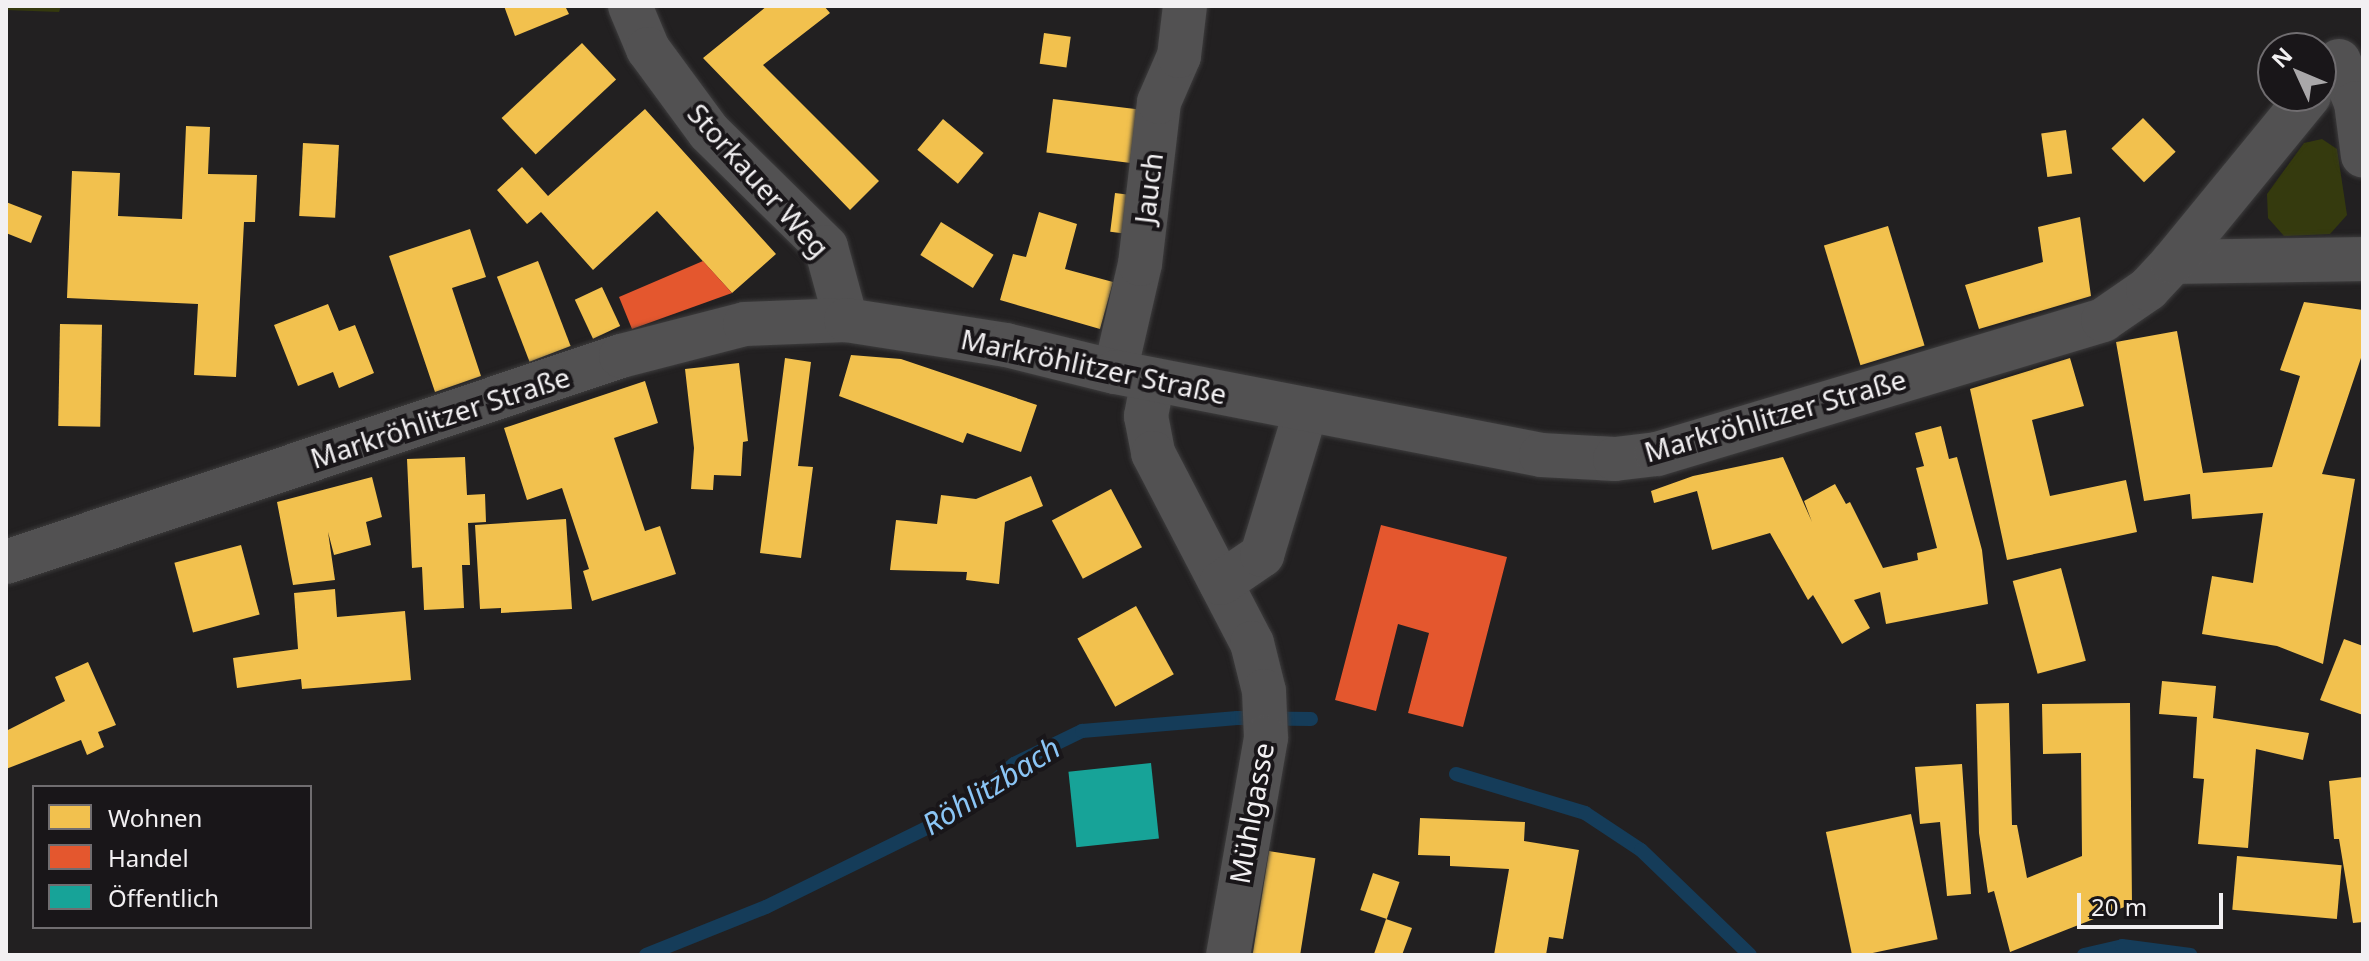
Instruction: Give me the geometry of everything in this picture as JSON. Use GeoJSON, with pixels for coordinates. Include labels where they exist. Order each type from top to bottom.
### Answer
{"type":"FeatureCollection","features":[{"type":"Feature","properties":{"kind":"main road","name":"Storkauer Weg"},"geometry":{"type":"LineString","coordinates":[[630,6],[648,49],[709,132],[826,247],[833,260],[846,320]]}},
{"type":"Feature","properties":{"kind":"main road","name":"Jauch"},"geometry":{"type":"LineString","coordinates":[[1134,376],[1140,264],[1159,102],[1179,56],[1185,6]]}},
{"type":"Feature","properties":{"kind":"main road"},"geometry":{"type":"LineString","coordinates":[[2341,60],[2356,103],[2363,156]]}},
{"type":"Feature","properties":{"kind":"main road","name":"Markröhlitzer Straße"},"geometry":{"type":"LineString","coordinates":[[6,562],[621,356],[745,324],[846,320],[1006,345],[1134,376],[1541,455],[1615,459],[1657,454],[2103,320],[2148,289],[2296,112]]}},
{"type":"Feature","properties":{"kind":"main road"},"geometry":{"type":"LineString","coordinates":[[2173,262],[2363,259]]}},
{"type":"Feature","properties":{"kind":"main road","name":"Mühlgasse"},"geometry":{"type":"LineString","coordinates":[[1134,376],[1153,453],[1252,643],[1264,691],[1266,738],[1228,955]]}},
{"type":"Feature","properties":{"kind":"main road"},"geometry":{"type":"LineString","coordinates":[[1221,583],[1262,555],[1306,410]]}},
{"type":"Feature","properties":{"kind":"green space"},"geometry":{"type":"Polygon","coordinates":[[[6,6],[61,6],[59,12],[6,10],[6,6]]]}},
{"type":"Feature","properties":{"kind":"green space"},"geometry":{"type":"Polygon","coordinates":[[[2322,139],[2337,149],[2347,215],[2330,234],[2284,236],[2268,218],[2267,194],[2304,143],[2322,139]]]}},
{"type":"Feature","properties":{"kind":"building: Wohnen"},"geometry":{"type":"Polygon","coordinates":[[[504,6],[565,6],[569,14],[515,36],[504,6]]]}},
{"type":"Feature","properties":{"kind":"building: Wohnen"},"geometry":{"type":"Polygon","coordinates":[[[767,6],[824,6],[830,13],[763,65],[879,181],[850,210],[703,58],[767,6]]]}},
{"type":"Feature","properties":{"kind":"building: Wohnen"},"geometry":{"type":"Polygon","coordinates":[[[1044,33],[1071,37],[1066,67],[1040,64],[1044,33]]]}},
{"type":"Feature","properties":{"kind":"building: Wohnen"},"geometry":{"type":"Polygon","coordinates":[[[582,43],[616,80],[536,155],[502,118],[582,43]]]}},
{"type":"Feature","properties":{"kind":"building: Wohnen"},"geometry":{"type":"Polygon","coordinates":[[[1053,99],[1143,110],[1137,164],[1046,153],[1053,99]]]}},
{"type":"Feature","properties":{"kind":"building: Wohnen"},"geometry":{"type":"Polygon","coordinates":[[[645,109],[776,254],[732,293],[657,211],[593,270],[541,212],[527,224],[497,190],[522,167],[548,196],[645,109]]]}},
{"type":"Feature","properties":{"kind":"building: Wohnen"},"geometry":{"type":"Polygon","coordinates":[[[2143,118],[2176,152],[2144,182],[2111,149],[2143,118]]]}},
{"type":"Feature","properties":{"kind":"building: Wohnen"},"geometry":{"type":"Polygon","coordinates":[[[943,119],[984,153],[958,184],[917,150],[943,119]]]}},
{"type":"Feature","properties":{"kind":"building: Wohnen"},"geometry":{"type":"Polygon","coordinates":[[[186,126],[210,127],[208,174],[257,175],[255,222],[244,222],[236,377],[194,375],[198,304],[67,298],[72,171],[120,173],[118,216],[182,219],[186,126]]]}},
{"type":"Feature","properties":{"kind":"building: Wohnen"},"geometry":{"type":"Polygon","coordinates":[[[2066,130],[2072,174],[2047,177],[2041,133],[2066,130]]]}},
{"type":"Feature","properties":{"kind":"building: Wohnen"},"geometry":{"type":"Polygon","coordinates":[[[303,143],[339,145],[335,218],[299,216],[303,143]]]}},
{"type":"Feature","properties":{"kind":"building: Wohnen"},"geometry":{"type":"Polygon","coordinates":[[[1115,193],[1131,195],[1126,234],[1110,232],[1115,193]]]}},
{"type":"Feature","properties":{"kind":"building: Wohnen"},"geometry":{"type":"Polygon","coordinates":[[[6,202],[42,216],[31,243],[6,233],[6,202]]]}},
{"type":"Feature","properties":{"kind":"building: Wohnen"},"geometry":{"type":"Polygon","coordinates":[[[1039,212],[1077,224],[1065,269],[1113,282],[1100,329],[1000,300],[1013,254],[1026,257],[1039,212]]]}},
{"type":"Feature","properties":{"kind":"building: Wohnen"},"geometry":{"type":"Polygon","coordinates":[[[2080,217],[2091,296],[1979,329],[1965,285],[2043,262],[2038,227],[2080,217]]]}},
{"type":"Feature","properties":{"kind":"building: Wohnen"},"geometry":{"type":"Polygon","coordinates":[[[941,222],[994,255],[973,288],[920,255],[941,222]]]}},
{"type":"Feature","properties":{"kind":"building: Wohnen"},"geometry":{"type":"Polygon","coordinates":[[[1888,226],[1925,346],[1860,365],[1824,246],[1888,226]]]}},
{"type":"Feature","properties":{"kind":"building: Wohnen"},"geometry":{"type":"Polygon","coordinates":[[[470,229],[486,277],[452,288],[481,376],[435,392],[389,256],[470,229]]]}},
{"type":"Feature","properties":{"kind":"building: Wohnen"},"geometry":{"type":"Polygon","coordinates":[[[538,261],[571,346],[530,362],[497,277],[538,261]]]}},
{"type":"Feature","properties":{"kind":"building: Wohnen"},"geometry":{"type":"Polygon","coordinates":[[[602,287],[620,326],[593,339],[575,300],[602,287]]]}},
{"type":"Feature","properties":{"kind":"building: Wohnen"},"geometry":{"type":"Polygon","coordinates":[[[2304,302],[2363,310],[2363,352],[2322,474],[2355,479],[2323,664],[2277,646],[2202,634],[2212,576],[2253,583],[2263,513],[2192,519],[2190,494],[2144,501],[2116,342],[2177,331],[2203,473],[2272,467],[2300,376],[2280,370],[2304,302]]]}},
{"type":"Feature","properties":{"kind":"building: Wohnen"},"geometry":{"type":"Polygon","coordinates":[[[328,304],[339,331],[355,325],[374,373],[339,388],[333,372],[298,386],[274,325],[328,304]]]}},
{"type":"Feature","properties":{"kind":"building: Wohnen"},"geometry":{"type":"Polygon","coordinates":[[[60,324],[102,325],[100,427],[58,426],[60,324]]]}},
{"type":"Feature","properties":{"kind":"building: Wohnen"},"geometry":{"type":"Polygon","coordinates":[[[851,355],[901,359],[1037,405],[1021,452],[967,433],[963,443],[839,396],[851,355]]]}},
{"type":"Feature","properties":{"kind":"building: Wohnen"},"geometry":{"type":"Polygon","coordinates":[[[785,358],[811,362],[798,466],[813,467],[801,558],[760,553],[785,358]]]}},
{"type":"Feature","properties":{"kind":"building: Wohnen"},"geometry":{"type":"Polygon","coordinates":[[[2070,358],[2084,406],[2032,420],[2050,496],[2126,480],[2137,532],[2007,560],[1970,389],[2070,358]]]}},
{"type":"Feature","properties":{"kind":"building: Wohnen"},"geometry":{"type":"Polygon","coordinates":[[[739,363],[748,441],[743,442],[741,476],[714,475],[713,490],[691,489],[694,448],[685,369],[739,363]]]}},
{"type":"Feature","properties":{"kind":"building: Wohnen"},"geometry":{"type":"Polygon","coordinates":[[[645,381],[658,423],[614,438],[645,531],[660,526],[676,574],[592,601],[583,571],[589,569],[562,488],[527,500],[504,428],[645,381]]]}},
{"type":"Feature","properties":{"kind":"building: Wohnen"},"geometry":{"type":"Polygon","coordinates":[[[1941,426],[1949,459],[1957,457],[1982,550],[1988,604],[1886,624],[1880,592],[1854,600],[1870,628],[1842,644],[1813,595],[1808,600],[1770,533],[1712,550],[1697,491],[1654,503],[1651,491],[1693,476],[1783,457],[1812,522],[1804,501],[1835,484],[1846,504],[1850,502],[1883,568],[1918,560],[1917,553],[1937,548],[1916,468],[1924,466],[1915,433],[1941,426]]]}},
{"type":"Feature","properties":{"kind":"building: Wohnen"},"geometry":{"type":"Polygon","coordinates":[[[465,457],[467,495],[485,494],[486,522],[468,523],[470,565],[462,565],[464,608],[424,610],[422,567],[412,568],[407,459],[465,457]]]}},
{"type":"Feature","properties":{"kind":"building: Wohnen"},"geometry":{"type":"Polygon","coordinates":[[[1031,476],[1043,506],[1005,522],[999,584],[966,580],[967,572],[890,570],[896,520],[937,524],[941,495],[976,499],[1031,476]]]}},
{"type":"Feature","properties":{"kind":"building: Wohnen"},"geometry":{"type":"Polygon","coordinates":[[[372,477],[382,517],[366,522],[371,545],[334,555],[328,532],[335,580],[293,585],[277,502],[372,477]]]}},
{"type":"Feature","properties":{"kind":"building: Wohnen"},"geometry":{"type":"Polygon","coordinates":[[[1111,489],[1142,547],[1083,579],[1052,520],[1111,489]]]}},
{"type":"Feature","properties":{"kind":"building: Wohnen"},"geometry":{"type":"Polygon","coordinates":[[[566,519],[572,609],[501,613],[501,608],[480,609],[475,525],[566,519]]]}},
{"type":"Feature","properties":{"kind":"building: Wohnen"},"geometry":{"type":"Polygon","coordinates":[[[241,545],[260,615],[193,632],[174,563],[241,545]]]}},
{"type":"Feature","properties":{"kind":"building: Wohnen"},"geometry":{"type":"Polygon","coordinates":[[[2061,568],[2086,661],[2038,674],[2013,581],[2061,568]]]}},
{"type":"Feature","properties":{"kind":"building: Wohnen"},"geometry":{"type":"Polygon","coordinates":[[[335,589],[337,617],[405,611],[411,680],[302,689],[301,679],[237,688],[233,658],[298,649],[294,593],[335,589]]]}},
{"type":"Feature","properties":{"kind":"building: Wohnen"},"geometry":{"type":"Polygon","coordinates":[[[1136,606],[1174,674],[1115,707],[1077,638],[1136,606]]]}},
{"type":"Feature","properties":{"kind":"building: Wohnen"},"geometry":{"type":"Polygon","coordinates":[[[2344,639],[2363,646],[2363,715],[2320,700],[2344,639]]]}},
{"type":"Feature","properties":{"kind":"building: Wohnen"},"geometry":{"type":"Polygon","coordinates":[[[88,662],[116,725],[98,732],[104,747],[87,755],[81,740],[6,769],[6,731],[65,701],[55,677],[88,662]]]}},
{"type":"Feature","properties":{"kind":"building: Wohnen"},"geometry":{"type":"Polygon","coordinates":[[[2162,681],[2216,686],[2213,718],[2309,733],[2303,760],[2256,749],[2248,848],[2198,844],[2204,779],[2193,778],[2197,717],[2159,714],[2162,681]]]}},
{"type":"Feature","properties":{"kind":"building: Wohnen"},"geometry":{"type":"Polygon","coordinates":[[[2009,703],[2012,825],[2017,825],[2027,878],[2082,856],[2081,753],[2043,754],[2042,704],[2130,703],[2132,904],[2010,952],[1994,891],[1988,893],[1979,833],[1976,704],[2009,703]]]}},
{"type":"Feature","properties":{"kind":"building: Wohnen"},"geometry":{"type":"Polygon","coordinates":[[[1962,764],[1971,894],[1947,896],[1940,822],[1920,824],[1915,767],[1962,764]]]}},
{"type":"Feature","properties":{"kind":"building: Wohnen"},"geometry":{"type":"Polygon","coordinates":[[[2363,777],[2363,922],[2353,923],[2339,839],[2334,839],[2329,781],[2363,777]]]}},
{"type":"Feature","properties":{"kind":"building: Wohnen"},"geometry":{"type":"Polygon","coordinates":[[[1911,814],[1938,939],[1852,955],[1826,832],[1911,814]]]}},
{"type":"Feature","properties":{"kind":"building: Wohnen"},"geometry":{"type":"Polygon","coordinates":[[[1420,818],[1525,822],[1524,841],[1579,850],[1563,939],[1549,937],[1546,955],[1494,955],[1509,869],[1450,866],[1450,856],[1418,855],[1420,818]]]}},
{"type":"Feature","properties":{"kind":"building: Wohnen"},"geometry":{"type":"Polygon","coordinates":[[[1269,851],[1315,858],[1300,955],[1253,955],[1269,851]]]}},
{"type":"Feature","properties":{"kind":"building: Wohnen"},"geometry":{"type":"Polygon","coordinates":[[[2237,856],[2342,865],[2337,919],[2232,910],[2237,856]]]}},
{"type":"Feature","properties":{"kind":"building: Wohnen"},"geometry":{"type":"Polygon","coordinates":[[[1373,873],[1399,882],[1387,919],[1360,910],[1373,873]]]}},
{"type":"Feature","properties":{"kind":"building: Wohnen"},"geometry":{"type":"Polygon","coordinates":[[[1386,919],[1412,928],[1402,955],[1374,954],[1386,919]]]}},
{"type":"Feature","properties":{"kind":"building: Handel"},"geometry":{"type":"Polygon","coordinates":[[[703,261],[732,293],[632,329],[619,297],[703,261]]]}},
{"type":"Feature","properties":{"kind":"building: Handel"},"geometry":{"type":"Polygon","coordinates":[[[1381,525],[1507,557],[1463,727],[1408,713],[1429,633],[1398,624],[1376,711],[1335,700],[1381,525]]]}},
{"type":"Feature","properties":{"kind":"building: Öffentlich"},"geometry":{"type":"Polygon","coordinates":[[[1151,763],[1159,839],[1076,847],[1068,772],[1151,763]]]}},
{"type":"Feature","properties":{"kind":"waterway","name":"Röhlitzbach"},"geometry":{"type":"LineString","coordinates":[[646,955],[766,907],[961,811],[1014,764],[1082,731],[1237,718],[1311,719]]}},
{"type":"Feature","properties":{"kind":"waterway","name":"Röhlitzbach"},"geometry":{"type":"LineString","coordinates":[[1456,774],[1585,813],[1641,850],[1750,955]]}},
{"type":"Feature","properties":{"kind":"waterway","name":"Röhlitzbach"},"geometry":{"type":"LineString","coordinates":[[2084,955],[2122,946],[2190,955]]}}]}
